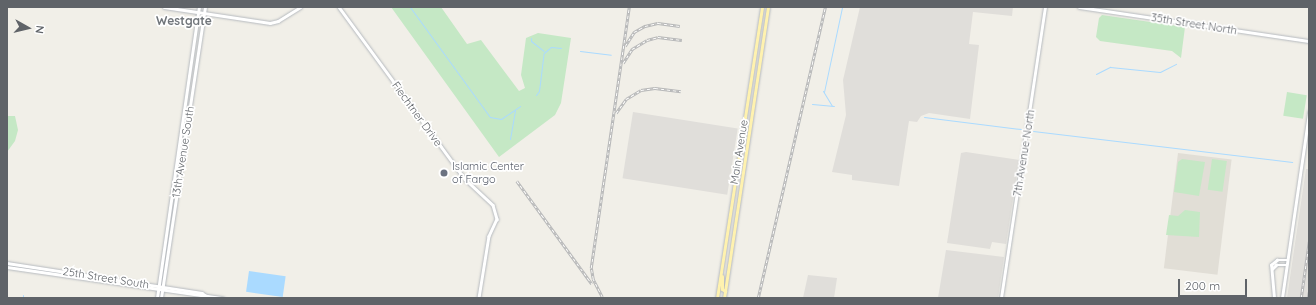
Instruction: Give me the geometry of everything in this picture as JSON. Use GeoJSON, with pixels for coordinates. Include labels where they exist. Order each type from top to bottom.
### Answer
{"type":"FeatureCollection","features":[{"type":"Feature","properties":{"kind":"main road"},"geometry":{"type":"LineString","coordinates":[[164,7],[270,23],[278,22],[300,7]]}},
{"type":"Feature","properties":{"kind":"main road","name":"13th Avenue South"},"geometry":{"type":"LineString","coordinates":[[157,298],[199,7]]}},
{"type":"Feature","properties":{"kind":"main road","name":"13th Avenue South"},"geometry":{"type":"LineString","coordinates":[[162,298],[205,7]]}},
{"type":"Feature","properties":{"kind":"main road","name":"Fiechtner Drive"},"geometry":{"type":"LineString","coordinates":[[340,7],[459,171],[493,205],[497,219],[489,236],[479,298]]}},
{"type":"Feature","properties":{"kind":"main road","name":"Main Avenue"},"geometry":{"type":"LineString","coordinates":[[718,298],[742,131],[762,7]]}},
{"type":"Feature","properties":{"kind":"main road","name":"Main Avenue"},"geometry":{"type":"LineString","coordinates":[[724,298],[744,152],[768,7]]}},
{"type":"Feature","properties":{"kind":"main road","name":"7th Avenue North"},"geometry":{"type":"LineString","coordinates":[[1001,298],[1045,7]]}},
{"type":"Feature","properties":{"kind":"main road","name":"35th Street North"},"geometry":{"type":"LineString","coordinates":[[1079,7],[1309,41]]}},
{"type":"Feature","properties":{"kind":"main road"},"geometry":{"type":"LineString","coordinates":[[1282,298],[1309,112]]}},
{"type":"Feature","properties":{"kind":"main road"},"geometry":{"type":"LineString","coordinates":[[742,131],[742,150],[744,152]]}},
{"type":"Feature","properties":{"kind":"main road"},"geometry":{"type":"LineString","coordinates":[[723,260],[722,289],[725,291]]}},
{"type":"Feature","properties":{"kind":"main road"},"geometry":{"type":"LineString","coordinates":[[1274,298],[1274,283],[1271,269],[1272,263],[1275,261],[1288,260]]}},
{"type":"Feature","properties":{"kind":"main road","name":"25th Street South"},"geometry":{"type":"LineString","coordinates":[[7,263],[159,286],[223,298]]}},
{"type":"Feature","properties":{"kind":"main road"},"geometry":{"type":"LineString","coordinates":[[1271,269],[1276,265],[1287,265]]}},
{"type":"Feature","properties":{"kind":"main road","name":"25th Street South"},"geometry":{"type":"LineString","coordinates":[[7,267],[162,291],[205,295]]}},
{"type":"Feature","properties":{"kind":"shaded area"},"geometry":{"type":"Polygon","coordinates":[[[860,7],[1013,7],[1012,16],[973,12],[969,44],[979,45],[970,119],[929,113],[921,116],[917,122],[909,121],[899,186],[852,180],[852,175],[832,172],[846,115],[843,80],[860,7]]]}},
{"type":"Feature","properties":{"kind":"shaded area"},"geometry":{"type":"Polygon","coordinates":[[[633,112],[738,129],[727,195],[623,178],[633,112]]]}},
{"type":"Feature","properties":{"kind":"shaded area"},"geometry":{"type":"Polygon","coordinates":[[[966,152],[1019,160],[1006,244],[992,242],[990,249],[947,243],[961,153],[966,152]]]}},
{"type":"Feature","properties":{"kind":"shaded area"},"geometry":{"type":"Polygon","coordinates":[[[1178,153],[1232,160],[1217,275],[1164,268],[1178,153]]]}},
{"type":"Feature","properties":{"kind":"shaded area"},"geometry":{"type":"Polygon","coordinates":[[[1306,169],[1309,169],[1309,298],[1287,298],[1306,169]]]}},
{"type":"Feature","properties":{"kind":"shaded area"},"geometry":{"type":"Polygon","coordinates":[[[946,250],[1004,257],[998,298],[938,298],[946,250]]]}},
{"type":"Feature","properties":{"kind":"shaded area"},"geometry":{"type":"Polygon","coordinates":[[[808,275],[837,278],[834,298],[803,298],[808,275]]]}},
{"type":"Feature","properties":{"kind":"green space"},"geometry":{"type":"Polygon","coordinates":[[[391,7],[441,7],[467,44],[481,40],[519,91],[525,88],[521,75],[526,38],[538,33],[571,38],[561,103],[555,115],[499,157],[391,7]]]}},
{"type":"Feature","properties":{"kind":"green space"},"geometry":{"type":"Polygon","coordinates":[[[1102,15],[1185,27],[1181,58],[1172,51],[1100,41],[1096,37],[1099,18],[1102,15]]]}},
{"type":"Feature","properties":{"kind":"green space"},"geometry":{"type":"Polygon","coordinates":[[[1287,92],[1307,95],[1303,119],[1283,116],[1287,92]]]}},
{"type":"Feature","properties":{"kind":"green space"},"geometry":{"type":"Polygon","coordinates":[[[7,116],[15,116],[18,130],[15,141],[7,152],[7,116]]]}},
{"type":"Feature","properties":{"kind":"green space"},"geometry":{"type":"Polygon","coordinates":[[[1182,159],[1205,162],[1199,196],[1174,192],[1178,162],[1182,159]]]}},
{"type":"Feature","properties":{"kind":"green space"},"geometry":{"type":"Polygon","coordinates":[[[1212,159],[1227,161],[1223,192],[1208,190],[1212,159]]]}},
{"type":"Feature","properties":{"kind":"green space"},"geometry":{"type":"Polygon","coordinates":[[[1185,210],[1200,212],[1199,237],[1166,235],[1169,215],[1178,216],[1185,210]]]}},
{"type":"Feature","properties":{"kind":"water"},"geometry":{"type":"Polygon","coordinates":[[[249,271],[286,276],[283,297],[246,292],[249,271]]]}},
{"type":"Feature","properties":{"kind":"waterway"},"geometry":{"type":"LineString","coordinates":[[410,7],[490,117],[501,119],[520,106]]}},
{"type":"Feature","properties":{"kind":"waterway"},"geometry":{"type":"LineString","coordinates":[[824,92],[842,7]]}},
{"type":"Feature","properties":{"kind":"waterway"},"geometry":{"type":"LineString","coordinates":[[531,38],[531,41],[544,51]]}},
{"type":"Feature","properties":{"kind":"waterway"},"geometry":{"type":"LineString","coordinates":[[536,95],[539,91],[544,53],[551,47],[561,48]]}},
{"type":"Feature","properties":{"kind":"waterway"},"geometry":{"type":"LineString","coordinates":[[580,51],[611,55]]}},
{"type":"Feature","properties":{"kind":"waterway"},"geometry":{"type":"LineString","coordinates":[[1096,74],[1110,67],[1160,72],[1176,64]]}},
{"type":"Feature","properties":{"kind":"waterway"},"geometry":{"type":"LineString","coordinates":[[823,91],[832,106]]}},
{"type":"Feature","properties":{"kind":"waterway"},"geometry":{"type":"LineString","coordinates":[[812,104],[834,106]]}},
{"type":"Feature","properties":{"kind":"waterway"},"geometry":{"type":"LineString","coordinates":[[510,139],[515,110]]}},
{"type":"Feature","properties":{"kind":"waterway"},"geometry":{"type":"LineString","coordinates":[[924,117],[1021,129]]}},
{"type":"Feature","properties":{"kind":"waterway"},"geometry":{"type":"LineString","coordinates":[[1033,131],[1292,162]]}},
{"type":"Feature","properties":{"kind":"railway"},"geometry":{"type":"LineString","coordinates":[[602,297],[593,279],[591,268],[629,7]]}},
{"type":"Feature","properties":{"kind":"railway"},"geometry":{"type":"LineString","coordinates":[[758,298],[825,7]]}},
{"type":"Feature","properties":{"kind":"railway"},"geometry":{"type":"LineString","coordinates":[[625,46],[634,32],[645,26],[658,23],[680,26]]}},
{"type":"Feature","properties":{"kind":"railway"},"geometry":{"type":"LineString","coordinates":[[623,63],[632,49],[647,40],[658,37],[682,40]]}},
{"type":"Feature","properties":{"kind":"railway"},"geometry":{"type":"LineString","coordinates":[[616,113],[626,99],[641,90],[655,88],[681,91]]}},
{"type":"Feature","properties":{"kind":"railway"},"geometry":{"type":"LineString","coordinates":[[517,181],[592,284]]}},
{"type":"Feature","properties":{"kind":"railway"},"geometry":{"type":"LineString","coordinates":[[1301,298],[1309,242]]}},
{"type":"Feature","properties":{"kind":"railway"},"geometry":{"type":"LineString","coordinates":[[1308,298],[1309,292]]}},
{"type":"Feature","properties":{"kind":"place","name":"Islamic Center of Fargo"},"geometry":{"type":"Point","coordinates":[444,173]}},
{"type":"Feature","properties":{"kind":"district","name":"Westgate"},"geometry":{"type":"Point","coordinates":[184,21]}}]}
